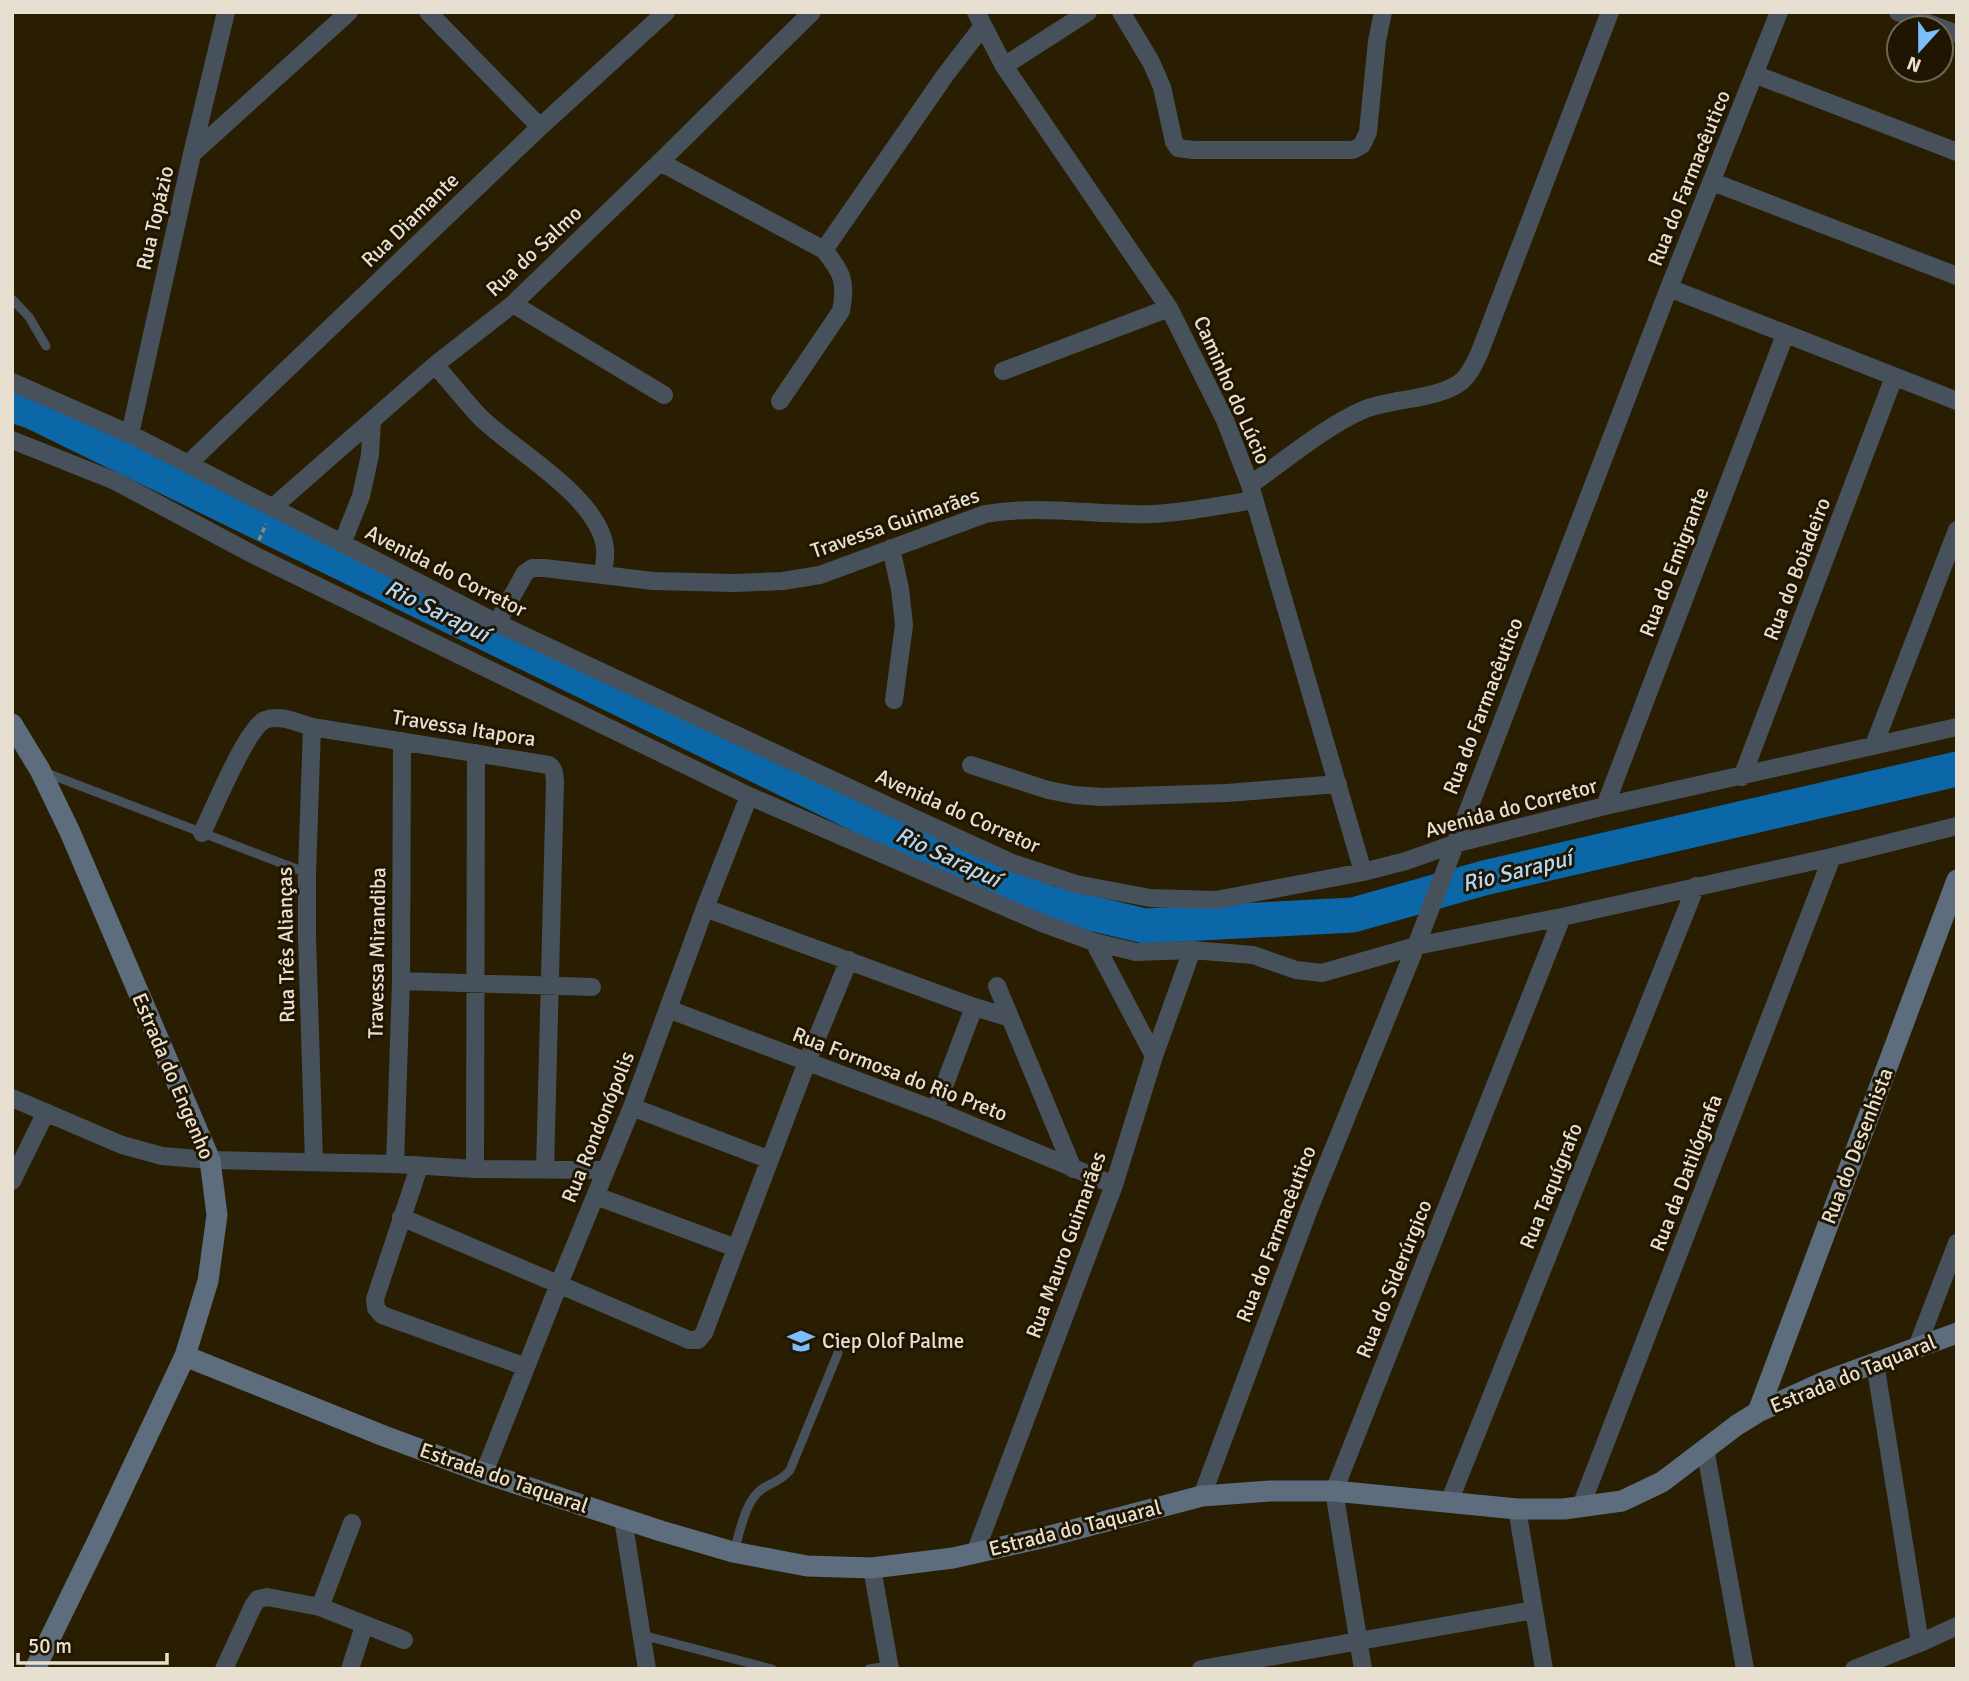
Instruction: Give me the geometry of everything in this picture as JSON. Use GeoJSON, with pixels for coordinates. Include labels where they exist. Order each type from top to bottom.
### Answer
{"type":"FeatureCollection","features":[{"type":"Feature","properties":{"kind":"street","name":"Rua Topázio"},"geometry":{"type":"LineString","coordinates":[[130,434],[226,12]]}},
{"type":"Feature","properties":{"kind":"street"},"geometry":{"type":"LineString","coordinates":[[192,154],[349,12]]}},
{"type":"Feature","properties":{"kind":"street"},"geometry":{"type":"LineString","coordinates":[[428,12],[540,127]]}},
{"type":"Feature","properties":{"kind":"street","name":"Rua Diamante"},"geometry":{"type":"LineString","coordinates":[[188,464],[540,127],[666,12]]}},
{"type":"Feature","properties":{"kind":"street","name":"Rua do Salmo"},"geometry":{"type":"LineString","coordinates":[[270,514],[435,365],[513,304],[812,12]]}},
{"type":"Feature","properties":{"kind":"street"},"geometry":{"type":"LineString","coordinates":[[1004,66],[1088,12]]}},
{"type":"Feature","properties":{"kind":"street"},"geometry":{"type":"LineString","coordinates":[[1121,12],[1151,62],[1162,87],[1174,142],[1178,148],[1193,150],[1353,150],[1362,145],[1368,132],[1377,41],[1383,12]]}},
{"type":"Feature","properties":{"kind":"street"},"geometry":{"type":"LineString","coordinates":[[1252,493],[1331,428],[1364,410],[1449,389],[1471,372],[1609,12]]}},
{"type":"Feature","properties":{"kind":"street","name":"Rua do Farmacêutico"},"geometry":{"type":"LineString","coordinates":[[1202,1496],[1309,1209],[1416,946],[1669,289],[1779,12]]}},
{"type":"Feature","properties":{"kind":"street"},"geometry":{"type":"LineString","coordinates":[[1898,12],[1957,34]]}},
{"type":"Feature","properties":{"kind":"street"},"geometry":{"type":"LineString","coordinates":[[824,250],[979,19]]}},
{"type":"Feature","properties":{"kind":"street","name":"Caminho do Lúcio"},"geometry":{"type":"LineString","coordinates":[[979,19],[1004,66],[1169,308],[1225,420],[1252,493],[1363,872]]}},
{"type":"Feature","properties":{"kind":"street"},"geometry":{"type":"LineString","coordinates":[[1754,74],[1957,152]]}},
{"type":"Feature","properties":{"kind":"street"},"geometry":{"type":"LineString","coordinates":[[660,162],[824,250],[838,267],[843,279],[841,311],[780,401]]}},
{"type":"Feature","properties":{"kind":"street"},"geometry":{"type":"LineString","coordinates":[[1713,182],[1957,276]]}},
{"type":"Feature","properties":{"kind":"street"},"geometry":{"type":"LineString","coordinates":[[1669,289],[1957,401]]}},
{"type":"Feature","properties":{"kind":"street"},"geometry":{"type":"LineString","coordinates":[[513,304],[664,395]]}},
{"type":"Feature","properties":{"kind":"street"},"geometry":{"type":"LineString","coordinates":[[1003,371],[1169,308]]}},
{"type":"Feature","properties":{"kind":"street","name":"Rua do Emigrante"},"geometry":{"type":"LineString","coordinates":[[1605,806],[1786,335]]}},
{"type":"Feature","properties":{"kind":"street"},"geometry":{"type":"LineString","coordinates":[[435,365],[482,418],[556,477],[586,510],[600,531],[605,548],[603,575]]}},
{"type":"Feature","properties":{"kind":"street","name":"Rua do Boiadeiro"},"geometry":{"type":"LineString","coordinates":[[1742,776],[1894,377]]}},
{"type":"Feature","properties":{"kind":"street","name":"Avenida do Corretor"},"geometry":{"type":"LineString","coordinates":[[12,382],[130,434],[188,464],[270,514],[342,544],[497,623],[931,827],[1012,863],[1076,884],[1150,898],[1216,900],[1363,872],[1406,861],[1454,844],[1605,806],[1957,727]]}},
{"type":"Feature","properties":{"kind":"street"},"geometry":{"type":"LineString","coordinates":[[342,544],[361,496],[370,455],[372,420]]}},
{"type":"Feature","properties":{"kind":"street"},"geometry":{"type":"LineString","coordinates":[[12,440],[116,481],[254,555],[749,796],[1042,923],[1094,942],[1136,952],[1192,950],[1253,955],[1296,970],[1322,973],[1416,946],[1562,917],[1957,826]]}},
{"type":"Feature","properties":{"kind":"street","name":"Travessa Guimarães"},"geometry":{"type":"LineString","coordinates":[[497,623],[525,573],[532,568],[653,581],[783,581],[820,575],[985,514],[1048,509],[1154,514],[1252,493]]}},
{"type":"Feature","properties":{"kind":"street"},"geometry":{"type":"LineString","coordinates":[[1874,745],[1957,530]]}},
{"type":"Feature","properties":{"kind":"street"},"geometry":{"type":"LineString","coordinates":[[891,548],[904,625],[894,700]]}},
{"type":"Feature","properties":{"kind":"street","name":"Travessa Itapora"},"geometry":{"type":"LineString","coordinates":[[202,833],[238,756],[257,725],[267,719],[279,718],[312,727],[549,765],[554,770],[555,781],[545,1170]]}},
{"type":"Feature","properties":{"kind":"street","name":"Estrada do Engenho"},"geometry":{"type":"LineString","coordinates":[[12,724],[40,770],[70,832],[210,1160],[217,1215],[208,1281],[184,1356],[36,1669]]}},
{"type":"Feature","properties":{"kind":"street","name":"Rua Três Alianças"},"geometry":{"type":"LineString","coordinates":[[312,727],[307,937],[314,1162]]}},
{"type":"Feature","properties":{"kind":"street","name":"Travessa Mirandiba"},"geometry":{"type":"LineString","coordinates":[[395,1164],[401,981],[401,741]]}},
{"type":"Feature","properties":{"kind":"street"},"geometry":{"type":"LineString","coordinates":[[475,1169],[476,753]]}},
{"type":"Feature","properties":{"kind":"street"},"geometry":{"type":"LineString","coordinates":[[971,765],[1048,790],[1102,797],[1227,793],[1338,785]]}},
{"type":"Feature","properties":{"kind":"street","name":"Rua Rondonópolis"},"geometry":{"type":"LineString","coordinates":[[484,1473],[632,1107],[749,796]]}},
{"type":"Feature","properties":{"kind":"street","name":"Rua da Datilógrafa"},"geometry":{"type":"LineString","coordinates":[[1581,1506],[1832,856]]}},
{"type":"Feature","properties":{"kind":"street","name":"Rua do Desenhista"},"geometry":{"type":"LineString","coordinates":[[1758,1412],[1956,885]]}},
{"type":"Feature","properties":{"kind":"street","name":"Rua Taquígrafo"},"geometry":{"type":"LineString","coordinates":[[1449,1502],[1696,886]]}},
{"type":"Feature","properties":{"kind":"street"},"geometry":{"type":"LineString","coordinates":[[705,908],[1008,1017]]}},
{"type":"Feature","properties":{"kind":"street","name":"Rua do Siderúrgico"},"geometry":{"type":"LineString","coordinates":[[1334,1491],[1562,917]]}},
{"type":"Feature","properties":{"kind":"street"},"geometry":{"type":"LineString","coordinates":[[1094,942],[1154,1056]]}},
{"type":"Feature","properties":{"kind":"street","name":"Rua Mauro Guimarães"},"geometry":{"type":"LineString","coordinates":[[975,1553],[1114,1185],[1154,1056],[1192,950]]}},
{"type":"Feature","properties":{"kind":"street"},"geometry":{"type":"LineString","coordinates":[[401,1217],[689,1340],[698,1340],[704,1333],[807,1062],[849,960]]}},
{"type":"Feature","properties":{"kind":"street"},"geometry":{"type":"LineString","coordinates":[[401,981],[592,987]]}},
{"type":"Feature","properties":{"kind":"street"},"geometry":{"type":"LineString","coordinates":[[997,986],[1073,1169]]}},
{"type":"Feature","properties":{"kind":"street"},"geometry":{"type":"LineString","coordinates":[[935,1110],[974,1007]]}},
{"type":"Feature","properties":{"kind":"street","name":"Rua Formosa do Rio Preto"},"geometry":{"type":"LineString","coordinates":[[668,1009],[935,1110],[1114,1185]]}},
{"type":"Feature","properties":{"kind":"street"},"geometry":{"type":"LineString","coordinates":[[12,1098],[122,1145],[162,1156],[475,1169],[606,1170]]}},
{"type":"Feature","properties":{"kind":"street"},"geometry":{"type":"LineString","coordinates":[[632,1107],[770,1160]]}},
{"type":"Feature","properties":{"kind":"street"},"geometry":{"type":"LineString","coordinates":[[12,1181],[46,1112]]}},
{"type":"Feature","properties":{"kind":"street"},"geometry":{"type":"LineString","coordinates":[[419,1167],[375,1299],[376,1308],[382,1315],[526,1367]]}},
{"type":"Feature","properties":{"kind":"street"},"geometry":{"type":"LineString","coordinates":[[597,1196],[736,1248]]}},
{"type":"Feature","properties":{"kind":"street"},"geometry":{"type":"LineString","coordinates":[[1917,1347],[1957,1243]]}},
{"type":"Feature","properties":{"kind":"street","name":"Estrada do Taquaral"},"geometry":{"type":"LineString","coordinates":[[184,1356],[384,1436],[484,1473],[623,1519],[733,1552],[807,1566],[872,1568],[953,1558],[1202,1496],[1269,1491],[1334,1491],[1517,1509],[1564,1508],[1622,1501],[1662,1482],[1737,1424],[1758,1412],[1826,1381],[1957,1333]]}},
{"type":"Feature","properties":{"kind":"street"},"geometry":{"type":"LineString","coordinates":[[1875,1363],[1920,1643]]}},
{"type":"Feature","properties":{"kind":"street"},"geometry":{"type":"LineString","coordinates":[[1705,1448],[1745,1669]]}},
{"type":"Feature","properties":{"kind":"street"},"geometry":{"type":"LineString","coordinates":[[1334,1491],[1363,1669]]}},
{"type":"Feature","properties":{"kind":"street"},"geometry":{"type":"LineString","coordinates":[[1517,1509],[1544,1669]]}},
{"type":"Feature","properties":{"kind":"street"},"geometry":{"type":"LineString","coordinates":[[623,1519],[647,1669]]}},
{"type":"Feature","properties":{"kind":"street"},"geometry":{"type":"LineString","coordinates":[[320,1607],[352,1523]]}},
{"type":"Feature","properties":{"kind":"street"},"geometry":{"type":"LineString","coordinates":[[872,1568],[889,1668]]}},
{"type":"Feature","properties":{"kind":"street"},"geometry":{"type":"LineString","coordinates":[[224,1669],[253,1606],[258,1599],[267,1597],[320,1607],[404,1640]]}},
{"type":"Feature","properties":{"kind":"street"},"geometry":{"type":"LineString","coordinates":[[1201,1669],[1534,1610]]}},
{"type":"Feature","properties":{"kind":"street"},"geometry":{"type":"LineString","coordinates":[[349,1669],[364,1626]]}},
{"type":"Feature","properties":{"kind":"street"},"geometry":{"type":"LineString","coordinates":[[1854,1669],[1957,1626]]}},
{"type":"Feature","properties":{"kind":"lane"},"geometry":{"type":"LineString","coordinates":[[12,299],[29,317],[46,346]]}},
{"type":"Feature","properties":{"kind":"lane"},"geometry":{"type":"LineString","coordinates":[[40,770],[307,873]]}},
{"type":"Feature","properties":{"kind":"lane"},"geometry":{"type":"LineString","coordinates":[[733,1552],[752,1499],[761,1490],[783,1479],[790,1470],[838,1353]]}},
{"type":"Feature","properties":{"kind":"lane"},"geometry":{"type":"LineString","coordinates":[[642,1635],[772,1669]]}},
{"type":"Feature","properties":{"kind":"lane"},"geometry":{"type":"LineString","coordinates":[[869,1669],[889,1668]]}},
{"type":"Feature","properties":{"kind":"path"},"geometry":{"type":"LineString","coordinates":[[259,541],[270,514]]}},
{"type":"Feature","properties":{"kind":"waterway","name":"Rio Sarapuí"},"geometry":{"type":"LineString","coordinates":[[12,405],[33,412],[937,853],[1048,903],[1145,926],[1353,915],[1484,878],[1957,769]]}},
{"type":"Feature","properties":{"kind":"place","name":"Ciep Olof Palme"},"geometry":{"type":"Point","coordinates":[801,1341]}}]}
